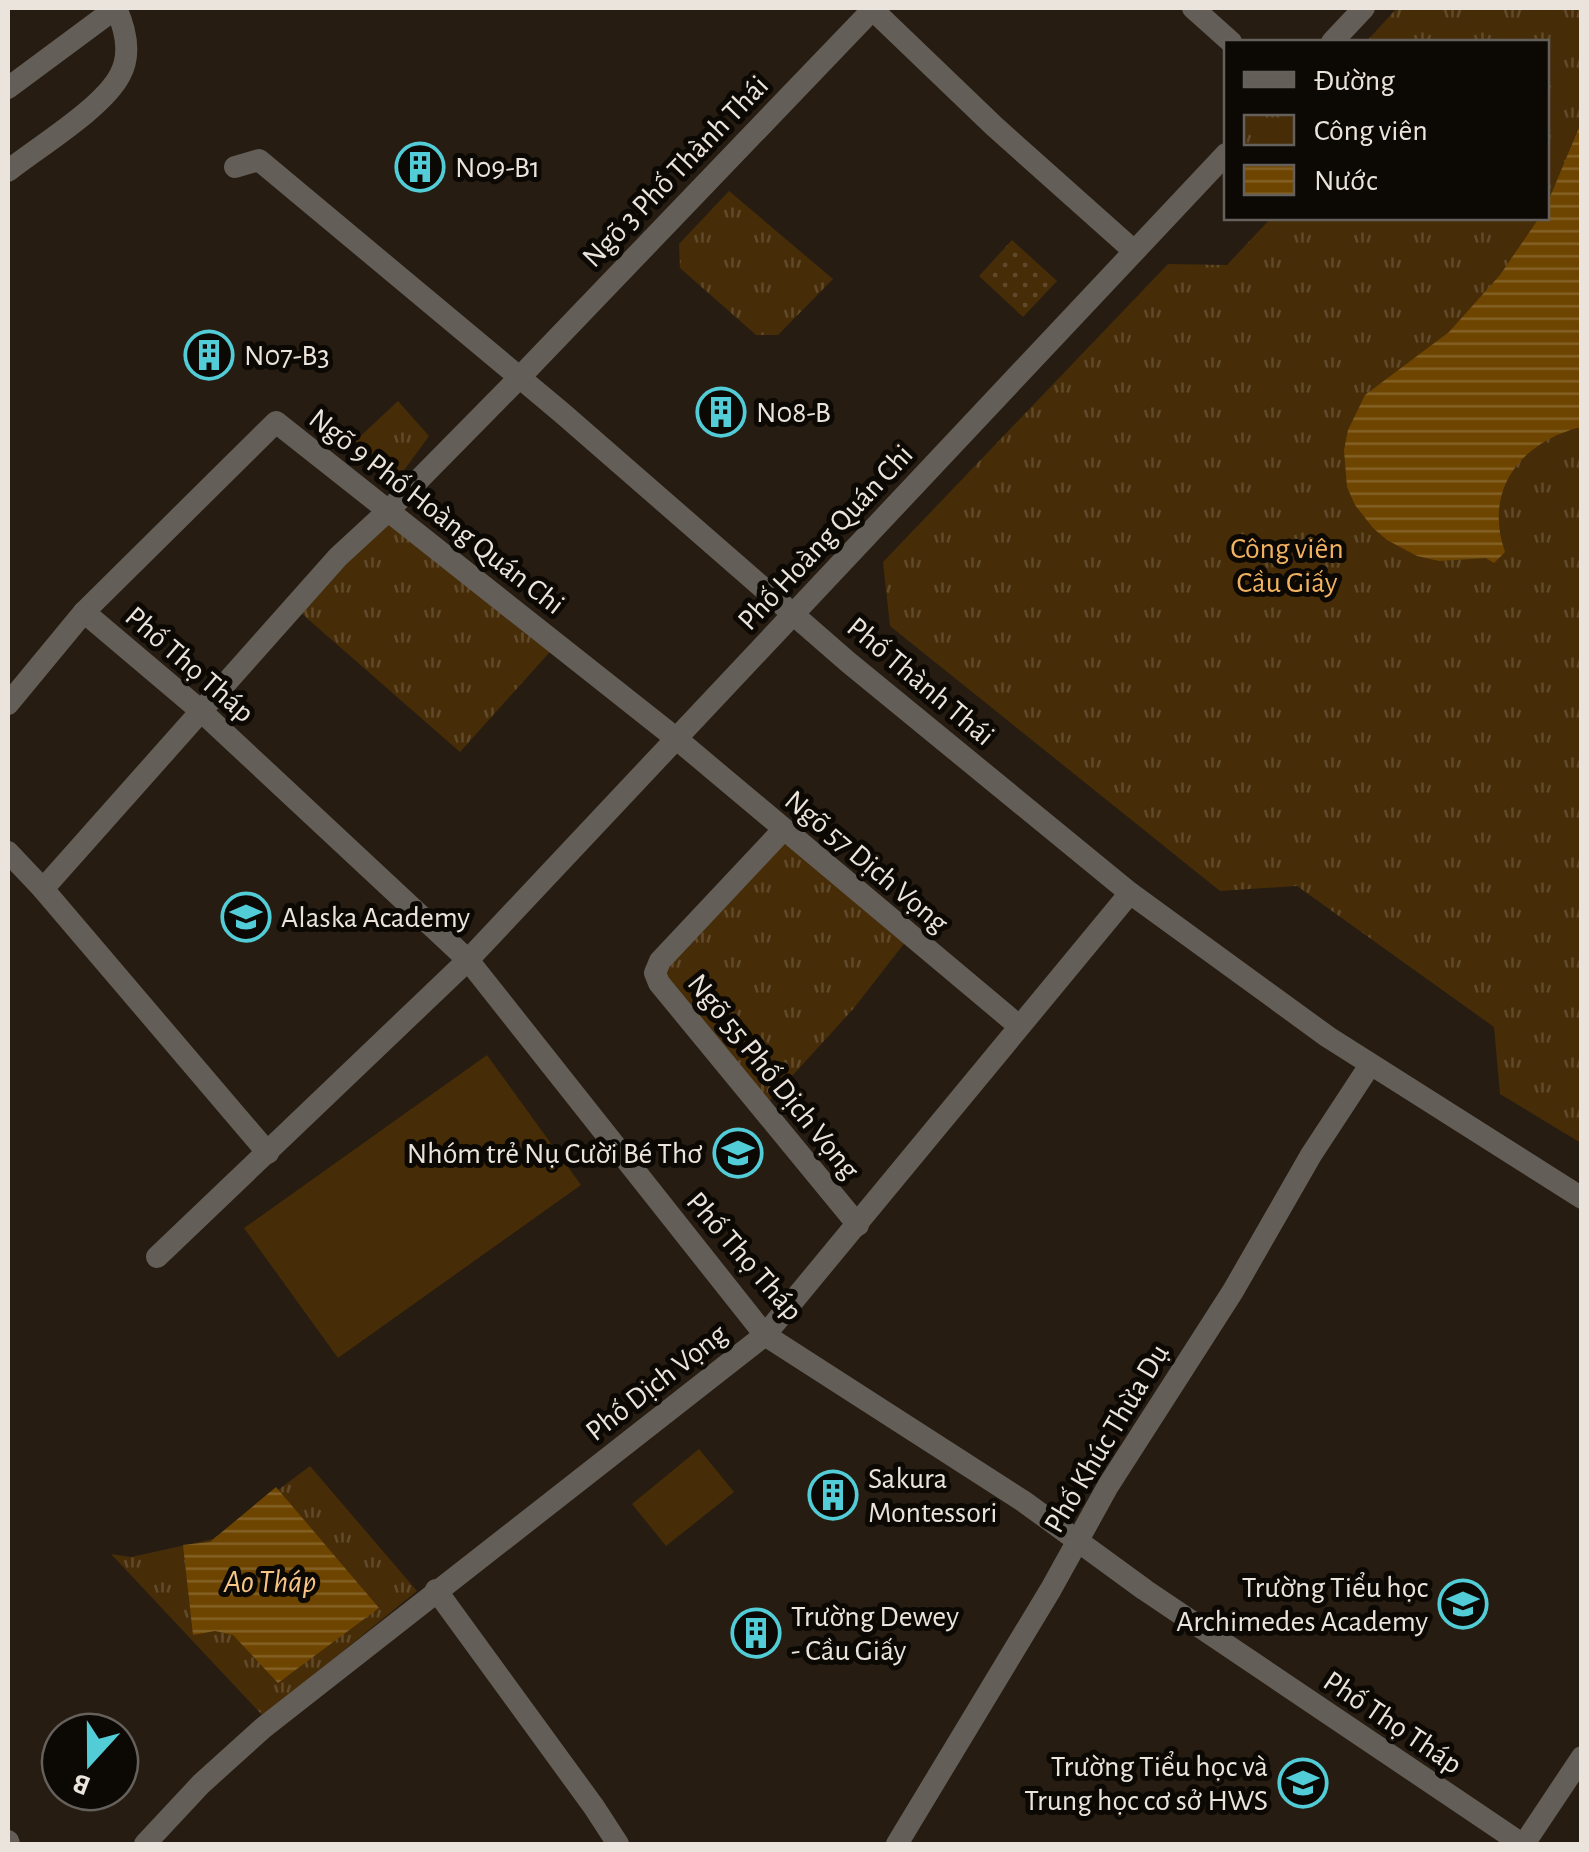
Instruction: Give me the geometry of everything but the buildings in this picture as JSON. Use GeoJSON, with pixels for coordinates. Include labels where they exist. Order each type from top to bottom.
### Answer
{"type":"FeatureCollection","features":[{"type":"Feature","properties":{"kind":"street"},"geometry":{"type":"LineString","coordinates":[[8,88],[116,8],[127,33],[121,74],[94,104],[8,172]]}},
{"type":"Feature","properties":{"kind":"street"},"geometry":{"type":"LineString","coordinates":[[873,8],[994,126],[1134,251]]}},
{"type":"Feature","properties":{"kind":"street","name":"Ngõ 3 Phố Thành Thái"},"geometry":{"type":"LineString","coordinates":[[43,889],[338,557],[520,377],[873,8]]}},
{"type":"Feature","properties":{"kind":"street"},"geometry":{"type":"LineString","coordinates":[[1194,8],[1229,40]]}},
{"type":"Feature","properties":{"kind":"street"},"geometry":{"type":"LineString","coordinates":[[1334,40],[1364,8]]}},
{"type":"Feature","properties":{"kind":"street","name":"Phố Hoàng Quán Chi"},"geometry":{"type":"LineString","coordinates":[[157,1257],[468,960],[1224,156]]}},
{"type":"Feature","properties":{"kind":"street","name":"Phố Thành Thái"},"geometry":{"type":"LineString","coordinates":[[234,166],[259,160],[520,377],[848,662],[1130,893],[1370,1064],[1582,1198]]}},
{"type":"Feature","properties":{"kind":"street","name":"Ngõ 9 Phố Hoàng Quán Chi"},"geometry":{"type":"LineString","coordinates":[[84,612],[276,422],[678,740]]}},
{"type":"Feature","properties":{"kind":"street"},"geometry":{"type":"LineString","coordinates":[[8,704],[84,612]]}},
{"type":"Feature","properties":{"kind":"street","name":"Phố Thọ Tháp"},"geometry":{"type":"LineString","coordinates":[[84,612],[201,710],[468,960],[765,1335],[1023,1501],[1077,1542],[1523,1844]]}},
{"type":"Feature","properties":{"kind":"street","name":"Ngõ 57 Dịch Vọng"},"geometry":{"type":"LineString","coordinates":[[678,740],[1019,1026]]}},
{"type":"Feature","properties":{"kind":"street","name":"Ngõ 55 Phố Dịch Vọng"},"geometry":{"type":"LineString","coordinates":[[783,830],[660,961],[656,973],[659,984],[858,1225]]}},
{"type":"Feature","properties":{"kind":"street"},"geometry":{"type":"LineString","coordinates":[[8,852],[268,1153]]}},
{"type":"Feature","properties":{"kind":"street","name":"Phố Dịch Vọng"},"geometry":{"type":"LineString","coordinates":[[145,1844],[201,1784],[263,1728],[765,1335],[1130,893]]}},
{"type":"Feature","properties":{"kind":"street","name":"Phố Khúc Thừa Dụ"},"geometry":{"type":"LineString","coordinates":[[897,1844],[1108,1486],[1370,1064]]}},
{"type":"Feature","properties":{"kind":"street"},"geometry":{"type":"LineString","coordinates":[[436,1590],[618,1844]]}},
{"type":"Feature","properties":{"kind":"street"},"geometry":{"type":"LineString","coordinates":[[1523,1844],[1582,1757]]}},
{"type":"Feature","properties":{"kind":"green space","name":"Công viên Cầu Giấy"},"geometry":{"type":"Polygon","coordinates":[[[1397,8],[1581,8],[1581,1143],[1500,1094],[1494,1027],[1297,886],[1220,891],[890,626],[883,562],[1168,264],[1227,265],[1269,220],[1549,220],[1549,40],[1368,40],[1397,8]]]}},
{"type":"Feature","properties":{"kind":"green space"},"geometry":{"type":"Polygon","coordinates":[[[729,191],[833,279],[778,335],[756,335],[680,268],[679,244],[729,191]]]}},
{"type":"Feature","properties":{"kind":"green space"},"geometry":{"type":"Polygon","coordinates":[[[1012,240],[1057,281],[1023,317],[979,276],[1012,240]]]}},
{"type":"Feature","properties":{"kind":"green space"},"geometry":{"type":"Polygon","coordinates":[[[398,401],[429,436],[391,488],[350,446],[398,401]]]}},
{"type":"Feature","properties":{"kind":"green space"},"geometry":{"type":"Polygon","coordinates":[[[389,510],[557,644],[460,752],[293,606],[389,510]]]}},
{"type":"Feature","properties":{"kind":"green space"},"geometry":{"type":"Polygon","coordinates":[[[783,830],[910,936],[854,1008],[762,1109],[659,984],[660,961],[783,830]]]}},
{"type":"Feature","properties":{"kind":"green space"},"geometry":{"type":"Polygon","coordinates":[[[487,1055],[581,1185],[338,1358],[244,1228],[487,1055]]]}},
{"type":"Feature","properties":{"kind":"green space"},"geometry":{"type":"Polygon","coordinates":[[[699,1449],[734,1492],[666,1546],[632,1504],[699,1449]]]}},
{"type":"Feature","properties":{"kind":"green space"},"geometry":{"type":"Polygon","coordinates":[[[310,1466],[417,1591],[263,1716],[111,1554],[131,1557],[213,1539],[310,1466]]]}},
{"type":"Feature","properties":{"kind":"water"},"geometry":{"type":"Polygon","coordinates":[[[1581,123],[1581,427],[1541,444],[1512,472],[1499,508],[1505,552],[1494,563],[1486,558],[1439,561],[1417,556],[1387,540],[1355,505],[1347,487],[1344,450],[1348,430],[1365,395],[1449,332],[1500,275],[1538,220],[1549,220],[1549,199],[1581,123]]]}},
{"type":"Feature","properties":{"kind":"water","name":"Ao Tháp"},"geometry":{"type":"Polygon","coordinates":[[[276,1487],[379,1608],[278,1683],[233,1635],[215,1631],[193,1635],[183,1545],[210,1542],[276,1487]]]}},
{"type":"Feature","properties":{"kind":"place","name":"N09-B1"},"geometry":{"type":"Point","coordinates":[420,167]}},
{"type":"Feature","properties":{"kind":"place","name":"N07-B3"},"geometry":{"type":"Point","coordinates":[209,355]}},
{"type":"Feature","properties":{"kind":"place","name":"N08-B"},"geometry":{"type":"Point","coordinates":[721,412]}},
{"type":"Feature","properties":{"kind":"place","name":"Alaska Academy"},"geometry":{"type":"Point","coordinates":[246,917]}},
{"type":"Feature","properties":{"kind":"place","name":"Nhóm trẻ Nụ Cười Bé Thơ"},"geometry":{"type":"Point","coordinates":[738,1153]}},
{"type":"Feature","properties":{"kind":"place","name":"Sakura Montessori"},"geometry":{"type":"Point","coordinates":[833,1495]}},
{"type":"Feature","properties":{"kind":"place","name":"Trường Tiểu học Archimedes Academy"},"geometry":{"type":"Point","coordinates":[1463,1604]}},
{"type":"Feature","properties":{"kind":"place","name":"Trường Dewey - Cầu Giấy"},"geometry":{"type":"Point","coordinates":[756,1633]}},
{"type":"Feature","properties":{"kind":"place","name":"Trường Tiểu học và Trung học cơ sở HWS"},"geometry":{"type":"Point","coordinates":[1303,1783]}}]}
